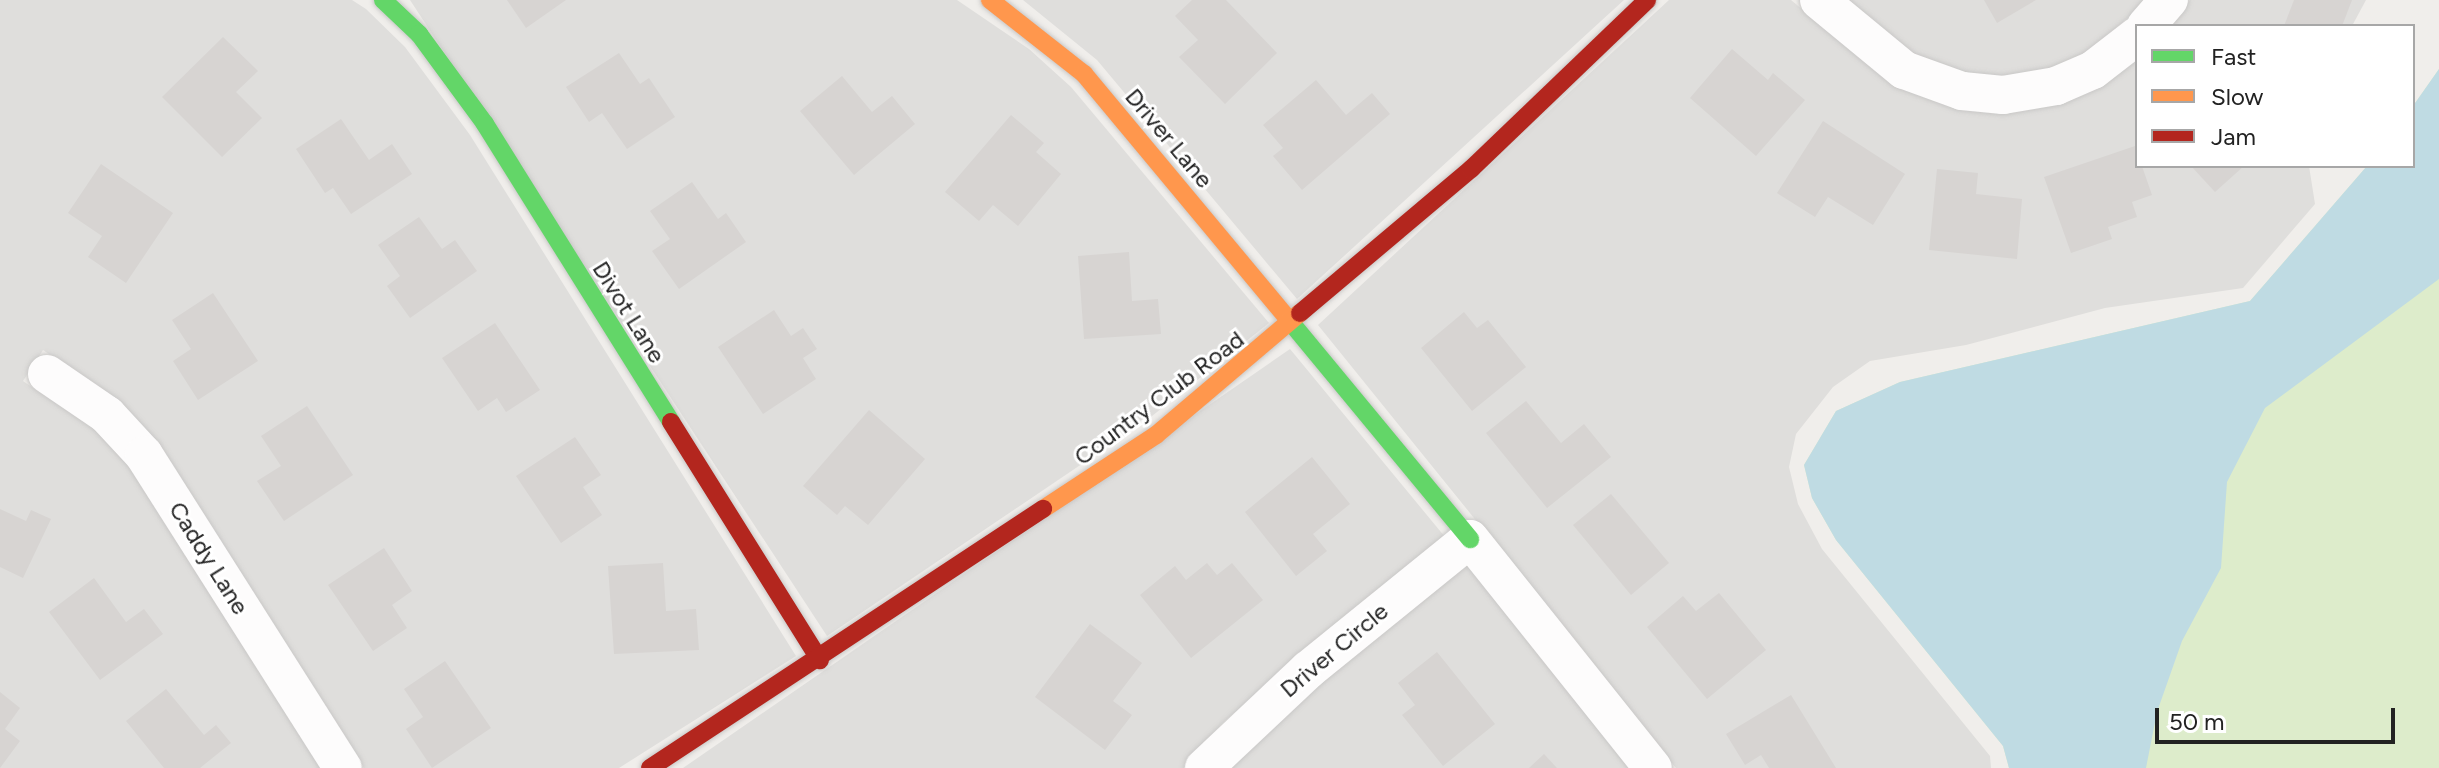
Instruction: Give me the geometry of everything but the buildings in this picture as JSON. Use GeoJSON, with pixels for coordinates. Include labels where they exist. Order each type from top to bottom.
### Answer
{"type":"FeatureCollection","features":[{"type":"Feature","properties":{"kind":"street","name":"Divot Lane"},"geometry":{"type":"LineString","coordinates":[[383,0],[419,34],[485,124],[820,660]]}},
{"type":"Feature","properties":{"kind":"street","name":"Driver Lane"},"geometry":{"type":"LineString","coordinates":[[990,0],[1084,74],[1294,324]]}},
{"type":"Feature","properties":{"kind":"street","name":"Country Club Road"},"geometry":{"type":"LineString","coordinates":[[650,768],[820,660],[1156,435],[1294,324],[1471,169],[1647,0]]}},
{"type":"Feature","properties":{"kind":"street"},"geometry":{"type":"LineString","coordinates":[[1819,0],[1904,70],[1962,91],[2003,95],[2056,86],[2093,70],[2135,38]]}},
{"type":"Feature","properties":{"kind":"street"},"geometry":{"type":"LineString","coordinates":[[2148,24],[2169,0]]}},
{"type":"Feature","properties":{"kind":"street"},"geometry":{"type":"LineString","coordinates":[[1294,324],[1653,768]]}},
{"type":"Feature","properties":{"kind":"street","name":"Caddy Lane"},"geometry":{"type":"LineString","coordinates":[[47,374],[107,415],[144,455],[343,768]]}},
{"type":"Feature","properties":{"kind":"street","name":"Driver Circle"},"geometry":{"type":"LineString","coordinates":[[1204,768],[1232,736],[1470,539]]}},
{"type":"Feature","properties":{"kind":"shaded area"},"geometry":{"type":"Polygon","coordinates":[[[0,0],[352,0],[366,9],[405,47],[470,135],[796,656],[619,768],[364,768],[158,444],[118,401],[43,350],[23,381],[94,429],[130,467],[321,768],[0,768],[0,0]]]}},
{"type":"Feature","properties":{"kind":"shaded area"},"geometry":{"type":"Polygon","coordinates":[[[410,0],[957,0],[1029,49],[1071,87],[1269,323],[1147,420],[827,636],[410,0]]]}},
{"type":"Feature","properties":{"kind":"shaded area"},"geometry":{"type":"Polygon","coordinates":[[[1023,0],[1624,0],[1297,299],[1097,60],[1023,0]]]}},
{"type":"Feature","properties":{"kind":"shaded area"},"geometry":{"type":"Polygon","coordinates":[[[1669,0],[1791,0],[1896,87],[1957,108],[2135,60],[2135,168],[2309,168],[2315,204],[2243,288],[2105,308],[1966,345],[1870,361],[1833,387],[1796,434],[1789,467],[1798,504],[1822,549],[1990,756],[1991,768],[1676,768],[1318,325],[1669,0]]]}},
{"type":"Feature","properties":{"kind":"shaded area"},"geometry":{"type":"Polygon","coordinates":[[[1847,0],[2148,0],[2086,54],[2053,69],[2005,77],[1967,74],[1914,54],[1847,0]]]}},
{"type":"Feature","properties":{"kind":"shaded area"},"geometry":{"type":"Polygon","coordinates":[[[2190,0],[2366,0],[2353,24],[2171,24],[2190,0]]]}},
{"type":"Feature","properties":{"kind":"shaded area"},"geometry":{"type":"Polygon","coordinates":[[[1290,349],[1445,537],[1222,723],[1184,768],[683,768],[1290,349]]]}},
{"type":"Feature","properties":{"kind":"shaded area"},"geometry":{"type":"Polygon","coordinates":[[[1466,563],[1629,768],[1224,768],[1243,748],[1466,563]]]}},
{"type":"Feature","properties":{"kind":"green space"},"geometry":{"type":"Polygon","coordinates":[[[2439,69],[2439,768],[2009,768],[2003,746],[1836,540],[1812,498],[1804,465],[1836,411],[1900,382],[2250,301],[2365,168],[2415,168],[2415,103],[2439,69]]]}},
{"type":"Feature","properties":{"kind":"water"},"geometry":{"type":"Polygon","coordinates":[[[2439,69],[2439,279],[2265,408],[2227,482],[2221,568],[2182,641],[2157,712],[2146,768],[2009,768],[2003,746],[1836,540],[1812,498],[1804,465],[1836,411],[1900,382],[2250,301],[2365,168],[2415,168],[2415,103],[2439,69]]]}},
{"type":"Feature","properties":{"kind":"traffic: fast"},"geometry":{"type":"LineString","coordinates":[[383,0],[419,34],[485,124],[671,422]]}},
{"type":"Feature","properties":{"kind":"traffic: fast"},"geometry":{"type":"LineString","coordinates":[[1288,319],[1470,539]]}},
{"type":"Feature","properties":{"kind":"traffic: slow"},"geometry":{"type":"LineString","coordinates":[[990,0],[1084,74],[1288,319]]}},
{"type":"Feature","properties":{"kind":"traffic: slow"},"geometry":{"type":"LineString","coordinates":[[1043,509],[1156,435],[1300,313]]}},
{"type":"Feature","properties":{"kind":"traffic: jam"},"geometry":{"type":"LineString","coordinates":[[1300,313],[1471,169],[1647,0]]}},
{"type":"Feature","properties":{"kind":"traffic: jam"},"geometry":{"type":"LineString","coordinates":[[671,422],[820,660]]}},
{"type":"Feature","properties":{"kind":"traffic: jam"},"geometry":{"type":"LineString","coordinates":[[650,768],[1043,509]]}}]}
